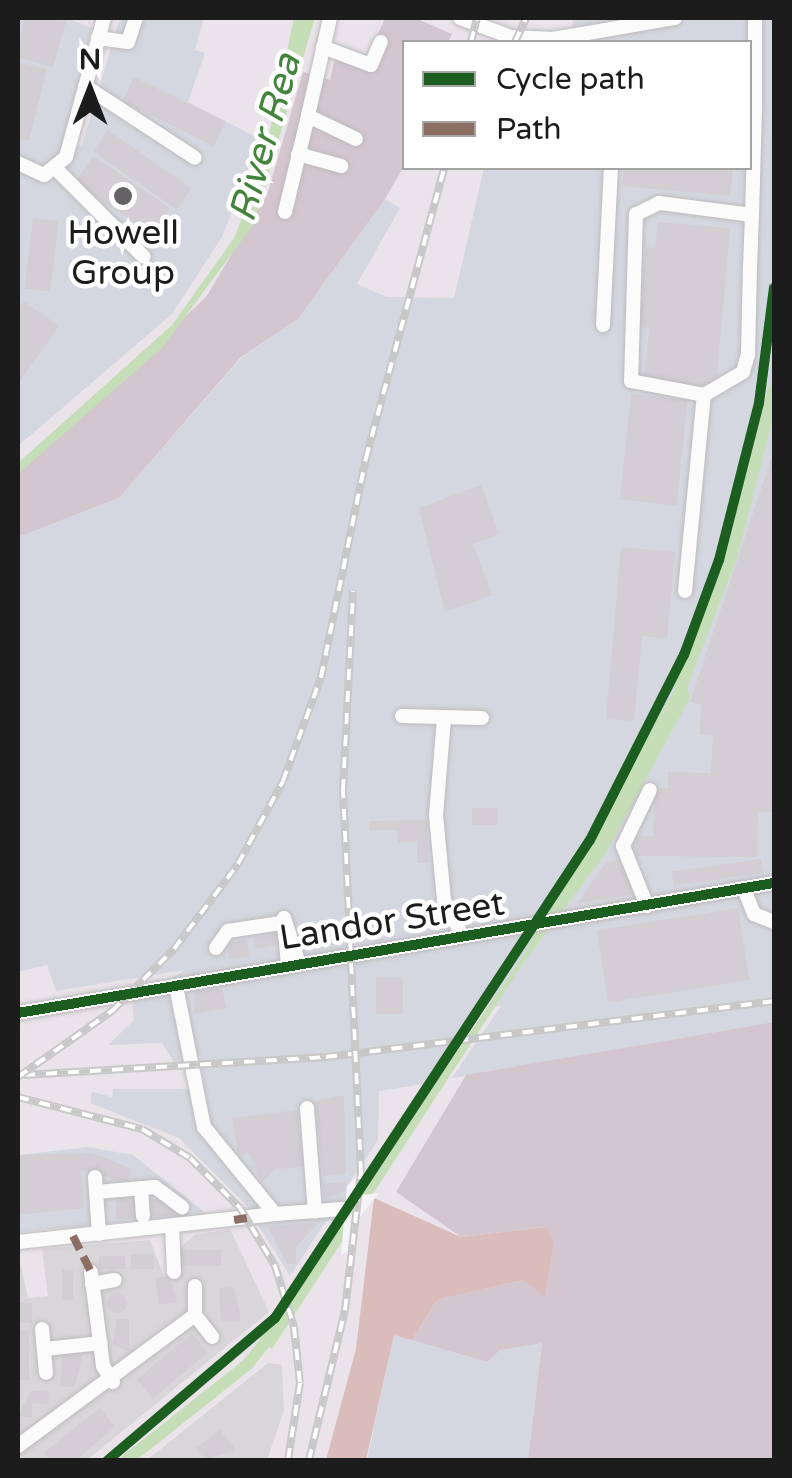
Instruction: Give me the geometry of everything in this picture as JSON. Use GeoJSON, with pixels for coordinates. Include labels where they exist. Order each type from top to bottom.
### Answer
{"type":"FeatureCollection","features":[{"type":"Feature","properties":{"kind":"street"},"geometry":{"type":"LineString","coordinates":[[61,163],[104,18]]}},
{"type":"Feature","properties":{"kind":"street"},"geometry":{"type":"LineString","coordinates":[[98,38],[128,42],[136,18]]}},
{"type":"Feature","properties":{"kind":"street"},"geometry":{"type":"LineString","coordinates":[[285,212],[330,18]]}},
{"type":"Feature","properties":{"kind":"street"},"geometry":{"type":"LineString","coordinates":[[460,18],[511,38],[552,39],[674,18]]}},
{"type":"Feature","properties":{"kind":"street"},"geometry":{"type":"LineString","coordinates":[[752,215],[659,203],[632,224],[631,381],[704,395],[733,382],[748,354],[752,215],[752,69],[755,18]]}},
{"type":"Feature","properties":{"kind":"street"},"geometry":{"type":"LineString","coordinates":[[323,47],[371,65],[381,42]]}},
{"type":"Feature","properties":{"kind":"street"},"geometry":{"type":"LineString","coordinates":[[85,86],[195,158]]}},
{"type":"Feature","properties":{"kind":"street"},"geometry":{"type":"LineString","coordinates":[[308,116],[356,139]]}},
{"type":"Feature","properties":{"kind":"street"},"geometry":{"type":"LineString","coordinates":[[298,154],[340,166]]}},
{"type":"Feature","properties":{"kind":"street"},"geometry":{"type":"LineString","coordinates":[[18,163],[34,174],[61,163]]}},
{"type":"Feature","properties":{"kind":"street"},"geometry":{"type":"LineString","coordinates":[[61,163],[144,256]]}},
{"type":"Feature","properties":{"kind":"street"},"geometry":{"type":"LineString","coordinates":[[603,325],[611,170]]}},
{"type":"Feature","properties":{"kind":"street"},"geometry":{"type":"LineString","coordinates":[[685,591],[704,395]]}},
{"type":"Feature","properties":{"kind":"street"},"geometry":{"type":"LineString","coordinates":[[402,716],[482,718]]}},
{"type":"Feature","properties":{"kind":"street"},"geometry":{"type":"LineString","coordinates":[[444,718],[436,815],[444,900],[461,934]]}},
{"type":"Feature","properties":{"kind":"street"},"geometry":{"type":"LineString","coordinates":[[647,906],[623,846],[650,790]]}},
{"type":"Feature","properties":{"kind":"street","name":"Landor Street"},"geometry":{"type":"LineString","coordinates":[[18,1014],[461,934],[522,928],[774,883]]}},
{"type":"Feature","properties":{"kind":"street"},"geometry":{"type":"LineString","coordinates":[[744,889],[754,914],[774,922]]}},
{"type":"Feature","properties":{"kind":"street"},"geometry":{"type":"LineString","coordinates":[[216,948],[228,932],[292,920],[294,965]]}},
{"type":"Feature","properties":{"kind":"street"},"geometry":{"type":"LineString","coordinates":[[176,986],[204,1127],[269,1208]]}},
{"type":"Feature","properties":{"kind":"street"},"geometry":{"type":"LineString","coordinates":[[307,1108],[315,1212]]}},
{"type":"Feature","properties":{"kind":"street"},"geometry":{"type":"LineString","coordinates":[[100,1234],[95,1185],[155,1186],[182,1207]]}},
{"type":"Feature","properties":{"kind":"street"},"geometry":{"type":"LineString","coordinates":[[140,1188],[143,1216]]}},
{"type":"Feature","properties":{"kind":"street"},"geometry":{"type":"LineString","coordinates":[[18,1242],[241,1219],[269,1208],[315,1212],[343,1209]]}},
{"type":"Feature","properties":{"kind":"street"},"geometry":{"type":"LineString","coordinates":[[172,1226],[174,1272]]}},
{"type":"Feature","properties":{"kind":"street"},"geometry":{"type":"LineString","coordinates":[[113,1382],[101,1343],[91,1278],[114,1280]]}},
{"type":"Feature","properties":{"kind":"street"},"geometry":{"type":"LineString","coordinates":[[195,1286],[195,1315],[212,1337]]}},
{"type":"Feature","properties":{"kind":"street"},"geometry":{"type":"LineString","coordinates":[[18,1446],[113,1382],[195,1315]]}},
{"type":"Feature","properties":{"kind":"street"},"geometry":{"type":"LineString","coordinates":[[42,1329],[46,1374]]}},
{"type":"Feature","properties":{"kind":"street"},"geometry":{"type":"LineString","coordinates":[[45,1349],[101,1343]]}},
{"type":"Feature","properties":{"kind":"shaded area"},"geometry":{"type":"Polygon","coordinates":[[[18,18],[67,18],[92,28],[60,154],[82,145],[120,18],[204,18],[195,50],[205,53],[188,102],[260,139],[222,237],[172,314],[18,446],[18,18]]]}},
{"type":"Feature","properties":{"kind":"shaded area"},"geometry":{"type":"Polygon","coordinates":[[[294,18],[315,18],[253,225],[162,348],[18,474],[18,463],[172,325],[234,238],[262,167],[294,18]]]}},
{"type":"Feature","properties":{"kind":"shaded area"},"geometry":{"type":"Polygon","coordinates":[[[385,18],[415,18],[452,34],[449,40],[402,40],[402,169],[298,319],[241,357],[119,498],[18,537],[18,474],[206,297],[267,195],[303,72],[330,80],[338,44],[368,57],[385,18]]]}},
{"type":"Feature","properties":{"kind":"shaded area"},"geometry":{"type":"Polygon","coordinates":[[[573,18],[774,18],[774,1022],[452,1078],[501,1006],[480,1006],[431,1083],[379,1091],[378,1140],[347,1186],[346,1219],[326,1221],[290,1276],[246,1205],[179,1138],[90,1103],[92,1092],[112,1097],[113,1089],[204,1089],[200,1055],[175,1064],[162,1043],[108,1045],[134,1020],[132,1002],[185,970],[56,991],[47,965],[18,972],[18,537],[119,498],[242,357],[298,319],[385,199],[400,208],[357,284],[387,297],[454,298],[484,170],[752,170],[752,40],[547,40],[572,31],[573,18]]]}},
{"type":"Feature","properties":{"kind":"shaded area"},"geometry":{"type":"Polygon","coordinates":[[[683,675],[690,698],[604,856],[524,962],[272,1349],[260,1338],[520,960],[683,675]]]}},
{"type":"Feature","properties":{"kind":"shaded area"},"geometry":{"type":"Polygon","coordinates":[[[774,1022],[774,1460],[528,1460],[542,1343],[500,1350],[487,1362],[412,1340],[437,1300],[523,1280],[545,1296],[554,1243],[545,1227],[461,1237],[396,1192],[466,1075],[774,1022]]]}},
{"type":"Feature","properties":{"kind":"shaded area"},"geometry":{"type":"Polygon","coordinates":[[[88,1147],[133,1155],[207,1214],[18,1232],[18,1155],[88,1147]]]}},
{"type":"Feature","properties":{"kind":"shaded area"},"geometry":{"type":"Polygon","coordinates":[[[374,1198],[461,1237],[546,1227],[554,1243],[545,1297],[523,1280],[437,1300],[412,1340],[394,1335],[366,1460],[326,1460],[356,1349],[374,1198]]]}},
{"type":"Feature","properties":{"kind":"shaded area"},"geometry":{"type":"Polygon","coordinates":[[[230,1229],[269,1312],[87,1460],[18,1460],[18,1252],[28,1298],[48,1296],[42,1249],[150,1240],[163,1274],[180,1274],[178,1250],[194,1235],[230,1229]]]}},
{"type":"Feature","properties":{"kind":"shaded area"},"geometry":{"type":"Polygon","coordinates":[[[394,1334],[486,1362],[500,1350],[542,1342],[528,1460],[367,1460],[394,1334]]]}},
{"type":"Feature","properties":{"kind":"shaded area"},"geometry":{"type":"Polygon","coordinates":[[[268,1363],[282,1365],[284,1410],[267,1460],[147,1460],[268,1363]]]}},
{"type":"Feature","properties":{"kind":"pier"},"geometry":{"type":"Polygon","coordinates":[[[363,1171],[361,1195],[379,1193],[358,1219],[356,1252],[341,1254],[347,1186],[363,1171]]]}},
{"type":"Feature","properties":{"kind":"building"},"geometry":{"type":"Polygon","coordinates":[[[24,18],[66,21],[53,67],[18,57],[24,18]]]}},
{"type":"Feature","properties":{"kind":"building"},"geometry":{"type":"Polygon","coordinates":[[[18,62],[47,69],[29,141],[18,138],[18,62]]]}},
{"type":"Feature","properties":{"kind":"building"},"geometry":{"type":"Polygon","coordinates":[[[134,77],[226,122],[214,146],[122,101],[134,77]]]}},
{"type":"Feature","properties":{"kind":"building"},"geometry":{"type":"Polygon","coordinates":[[[108,130],[192,189],[177,210],[93,151],[108,130]]]}},
{"type":"Feature","properties":{"kind":"building","name":"Howell Group"},"geometry":{"type":"Polygon","coordinates":[[[93,156],[170,208],[152,235],[75,183],[93,156]]]}},
{"type":"Feature","properties":{"kind":"building"},"geometry":{"type":"Polygon","coordinates":[[[624,170],[733,170],[730,196],[622,186],[624,170]]]}},
{"type":"Feature","properties":{"kind":"building"},"geometry":{"type":"Polygon","coordinates":[[[33,218],[59,221],[50,292],[24,288],[33,218]]]}},
{"type":"Feature","properties":{"kind":"building"},"geometry":{"type":"Polygon","coordinates":[[[658,222],[730,228],[716,387],[644,380],[649,328],[639,327],[646,247],[655,248],[658,222]]]}},
{"type":"Feature","properties":{"kind":"building"},"geometry":{"type":"Polygon","coordinates":[[[24,301],[59,326],[18,384],[18,310],[24,301]]]}},
{"type":"Feature","properties":{"kind":"building"},"geometry":{"type":"Polygon","coordinates":[[[631,394],[688,400],[677,505],[620,499],[631,394]]]}},
{"type":"Feature","properties":{"kind":"building"},"geometry":{"type":"Polygon","coordinates":[[[774,450],[774,812],[758,812],[757,857],[636,856],[636,836],[653,836],[655,788],[668,788],[668,772],[711,773],[713,735],[700,735],[701,705],[690,702],[774,450]]]}},
{"type":"Feature","properties":{"kind":"building"},"geometry":{"type":"Polygon","coordinates":[[[481,485],[499,534],[473,544],[492,595],[445,612],[419,508],[481,485]]]}},
{"type":"Feature","properties":{"kind":"building"},"geometry":{"type":"Polygon","coordinates":[[[621,547],[675,552],[667,639],[642,636],[634,721],[606,719],[621,547]]]}},
{"type":"Feature","properties":{"kind":"building"},"geometry":{"type":"Polygon","coordinates":[[[472,808],[498,808],[498,825],[472,825],[472,808]]]}},
{"type":"Feature","properties":{"kind":"building"},"geometry":{"type":"Polygon","coordinates":[[[427,820],[428,863],[417,863],[417,842],[398,842],[397,830],[369,830],[369,821],[427,820]]]}},
{"type":"Feature","properties":{"kind":"building"},"geometry":{"type":"Polygon","coordinates":[[[761,859],[763,873],[674,885],[672,872],[761,859]]]}},
{"type":"Feature","properties":{"kind":"building"},"geometry":{"type":"Polygon","coordinates":[[[618,860],[636,894],[578,903],[606,862],[618,860]]]}},
{"type":"Feature","properties":{"kind":"building"},"geometry":{"type":"Polygon","coordinates":[[[738,908],[749,980],[608,1002],[597,930],[738,908]]]}},
{"type":"Feature","properties":{"kind":"building"},"geometry":{"type":"Polygon","coordinates":[[[276,934],[278,945],[255,949],[253,938],[276,934]]]}},
{"type":"Feature","properties":{"kind":"building"},"geometry":{"type":"Polygon","coordinates":[[[247,940],[249,957],[229,959],[227,942],[247,940]]]}},
{"type":"Feature","properties":{"kind":"building"},"geometry":{"type":"Polygon","coordinates":[[[376,977],[403,977],[403,1014],[376,1014],[376,977]]]}},
{"type":"Feature","properties":{"kind":"building"},"geometry":{"type":"Polygon","coordinates":[[[222,988],[227,1008],[194,1014],[195,992],[222,988]]]}},
{"type":"Feature","properties":{"kind":"building"},"geometry":{"type":"Polygon","coordinates":[[[344,1096],[346,1174],[323,1176],[315,1101],[344,1096]]]}},
{"type":"Feature","properties":{"kind":"building"},"geometry":{"type":"Polygon","coordinates":[[[297,1110],[303,1167],[276,1169],[261,1183],[250,1153],[238,1155],[232,1118],[297,1110]]]}},
{"type":"Feature","properties":{"kind":"building"},"geometry":{"type":"Polygon","coordinates":[[[92,1153],[132,1169],[127,1183],[81,1170],[84,1208],[18,1215],[18,1155],[92,1153]]]}},
{"type":"Feature","properties":{"kind":"building"},"geometry":{"type":"Polygon","coordinates":[[[345,1182],[346,1191],[325,1199],[323,1184],[345,1182]]]}},
{"type":"Feature","properties":{"kind":"building"},"geometry":{"type":"Polygon","coordinates":[[[116,1193],[137,1193],[137,1219],[116,1219],[116,1193]]]}},
{"type":"Feature","properties":{"kind":"building"},"geometry":{"type":"Polygon","coordinates":[[[146,1197],[187,1209],[187,1215],[146,1217],[146,1197]]]}},
{"type":"Feature","properties":{"kind":"building"},"geometry":{"type":"Polygon","coordinates":[[[318,1223],[296,1247],[296,1264],[287,1264],[267,1226],[318,1223]]]}},
{"type":"Feature","properties":{"kind":"building"},"geometry":{"type":"Polygon","coordinates":[[[180,1250],[221,1250],[221,1266],[180,1266],[180,1250]]]}},
{"type":"Feature","properties":{"kind":"building"},"geometry":{"type":"Polygon","coordinates":[[[131,1254],[154,1254],[154,1269],[131,1269],[131,1254]]]}},
{"type":"Feature","properties":{"kind":"building"},"geometry":{"type":"Polygon","coordinates":[[[99,1256],[125,1256],[125,1269],[99,1269],[99,1256]]]}},
{"type":"Feature","properties":{"kind":"building"},"geometry":{"type":"Polygon","coordinates":[[[62,1270],[73,1270],[73,1300],[62,1300],[62,1270]]]}},
{"type":"Feature","properties":{"kind":"building"},"geometry":{"type":"Polygon","coordinates":[[[155,1277],[169,1277],[178,1303],[159,1304],[155,1277]]]}},
{"type":"Feature","properties":{"kind":"building"},"geometry":{"type":"Polygon","coordinates":[[[234,1287],[241,1320],[221,1322],[219,1288],[234,1287]]]}},
{"type":"Feature","properties":{"kind":"building"},"geometry":{"type":"Polygon","coordinates":[[[113,1293],[121,1293],[127,1303],[121,1313],[113,1313],[107,1307],[107,1299],[113,1293]]]}},
{"type":"Feature","properties":{"kind":"building"},"geometry":{"type":"Polygon","coordinates":[[[19,1303],[32,1303],[32,1323],[19,1323],[19,1303]]]}},
{"type":"Feature","properties":{"kind":"building"},"geometry":{"type":"Polygon","coordinates":[[[117,1319],[129,1319],[129,1351],[113,1346],[117,1319]]]}},
{"type":"Feature","properties":{"kind":"building"},"geometry":{"type":"Polygon","coordinates":[[[18,1330],[29,1330],[29,1380],[18,1380],[18,1330]]]}},
{"type":"Feature","properties":{"kind":"building"},"geometry":{"type":"Polygon","coordinates":[[[192,1333],[208,1352],[153,1398],[137,1379],[192,1333]]]}},
{"type":"Feature","properties":{"kind":"building"},"geometry":{"type":"Polygon","coordinates":[[[63,1352],[83,1352],[75,1387],[60,1387],[63,1352]]]}},
{"type":"Feature","properties":{"kind":"building"},"geometry":{"type":"Polygon","coordinates":[[[48,1390],[49,1405],[32,1403],[32,1418],[18,1416],[31,1391],[48,1390]]]}},
{"type":"Feature","properties":{"kind":"building"},"geometry":{"type":"Polygon","coordinates":[[[100,1408],[115,1427],[76,1460],[50,1460],[43,1453],[100,1408]]]}},
{"type":"Feature","properties":{"kind":"building"},"geometry":{"type":"Polygon","coordinates":[[[220,1430],[236,1450],[205,1460],[196,1448],[220,1430]]]}},
{"type":"Feature","properties":{"kind":"waterway"},"geometry":{"type":"LineString","coordinates":[[680,689],[731,557],[774,389]]}},
{"type":"Feature","properties":{"kind":"waterway"},"geometry":{"type":"LineString","coordinates":[[127,1460],[248,1364],[274,1331]]}},
{"type":"Feature","properties":{"kind":"railway"},"geometry":{"type":"LineString","coordinates":[[472,40],[477,18]]}},
{"type":"Feature","properties":{"kind":"railway"},"geometry":{"type":"LineString","coordinates":[[516,40],[526,18]]}},
{"type":"Feature","properties":{"kind":"railway"},"geometry":{"type":"LineString","coordinates":[[18,1077],[112,1011],[174,949],[238,864],[283,781],[321,677],[366,458],[443,170]]}},
{"type":"Feature","properties":{"kind":"railway"},"geometry":{"type":"LineString","coordinates":[[309,1460],[345,1310],[361,1172],[343,790],[353,591]]}},
{"type":"Feature","properties":{"kind":"railway"},"geometry":{"type":"LineString","coordinates":[[24,1075],[326,1057],[774,1001]]}},
{"type":"Feature","properties":{"kind":"railway"},"geometry":{"type":"LineString","coordinates":[[18,1097],[142,1129],[190,1158],[240,1208],[275,1266],[294,1327],[300,1383],[288,1460]]}},
{"type":"Feature","properties":{"kind":"marked path"},"geometry":{"type":"LineString","coordinates":[[234,1220],[247,1218]]}},
{"type":"Feature","properties":{"kind":"marked path"},"geometry":{"type":"LineString","coordinates":[[73,1236],[91,1272]]}},
{"type":"Feature","properties":{"kind":"cycle path"},"geometry":{"type":"LineString","coordinates":[[108,1460],[275,1318],[590,840],[684,655],[719,560],[759,403],[774,288]]}},
{"type":"Feature","properties":{"kind":"cycle path"},"geometry":{"type":"LineString","coordinates":[[18,1013],[774,883]]}},
{"type":"Feature","properties":{"kind":"place","name":"Howell Group"},"geometry":{"type":"Point","coordinates":[123,196]}},
{"type":"Feature","properties":{"kind":"water label","name":"River Rea"},"geometry":{"type":"Point","coordinates":[266,138]}}]}
